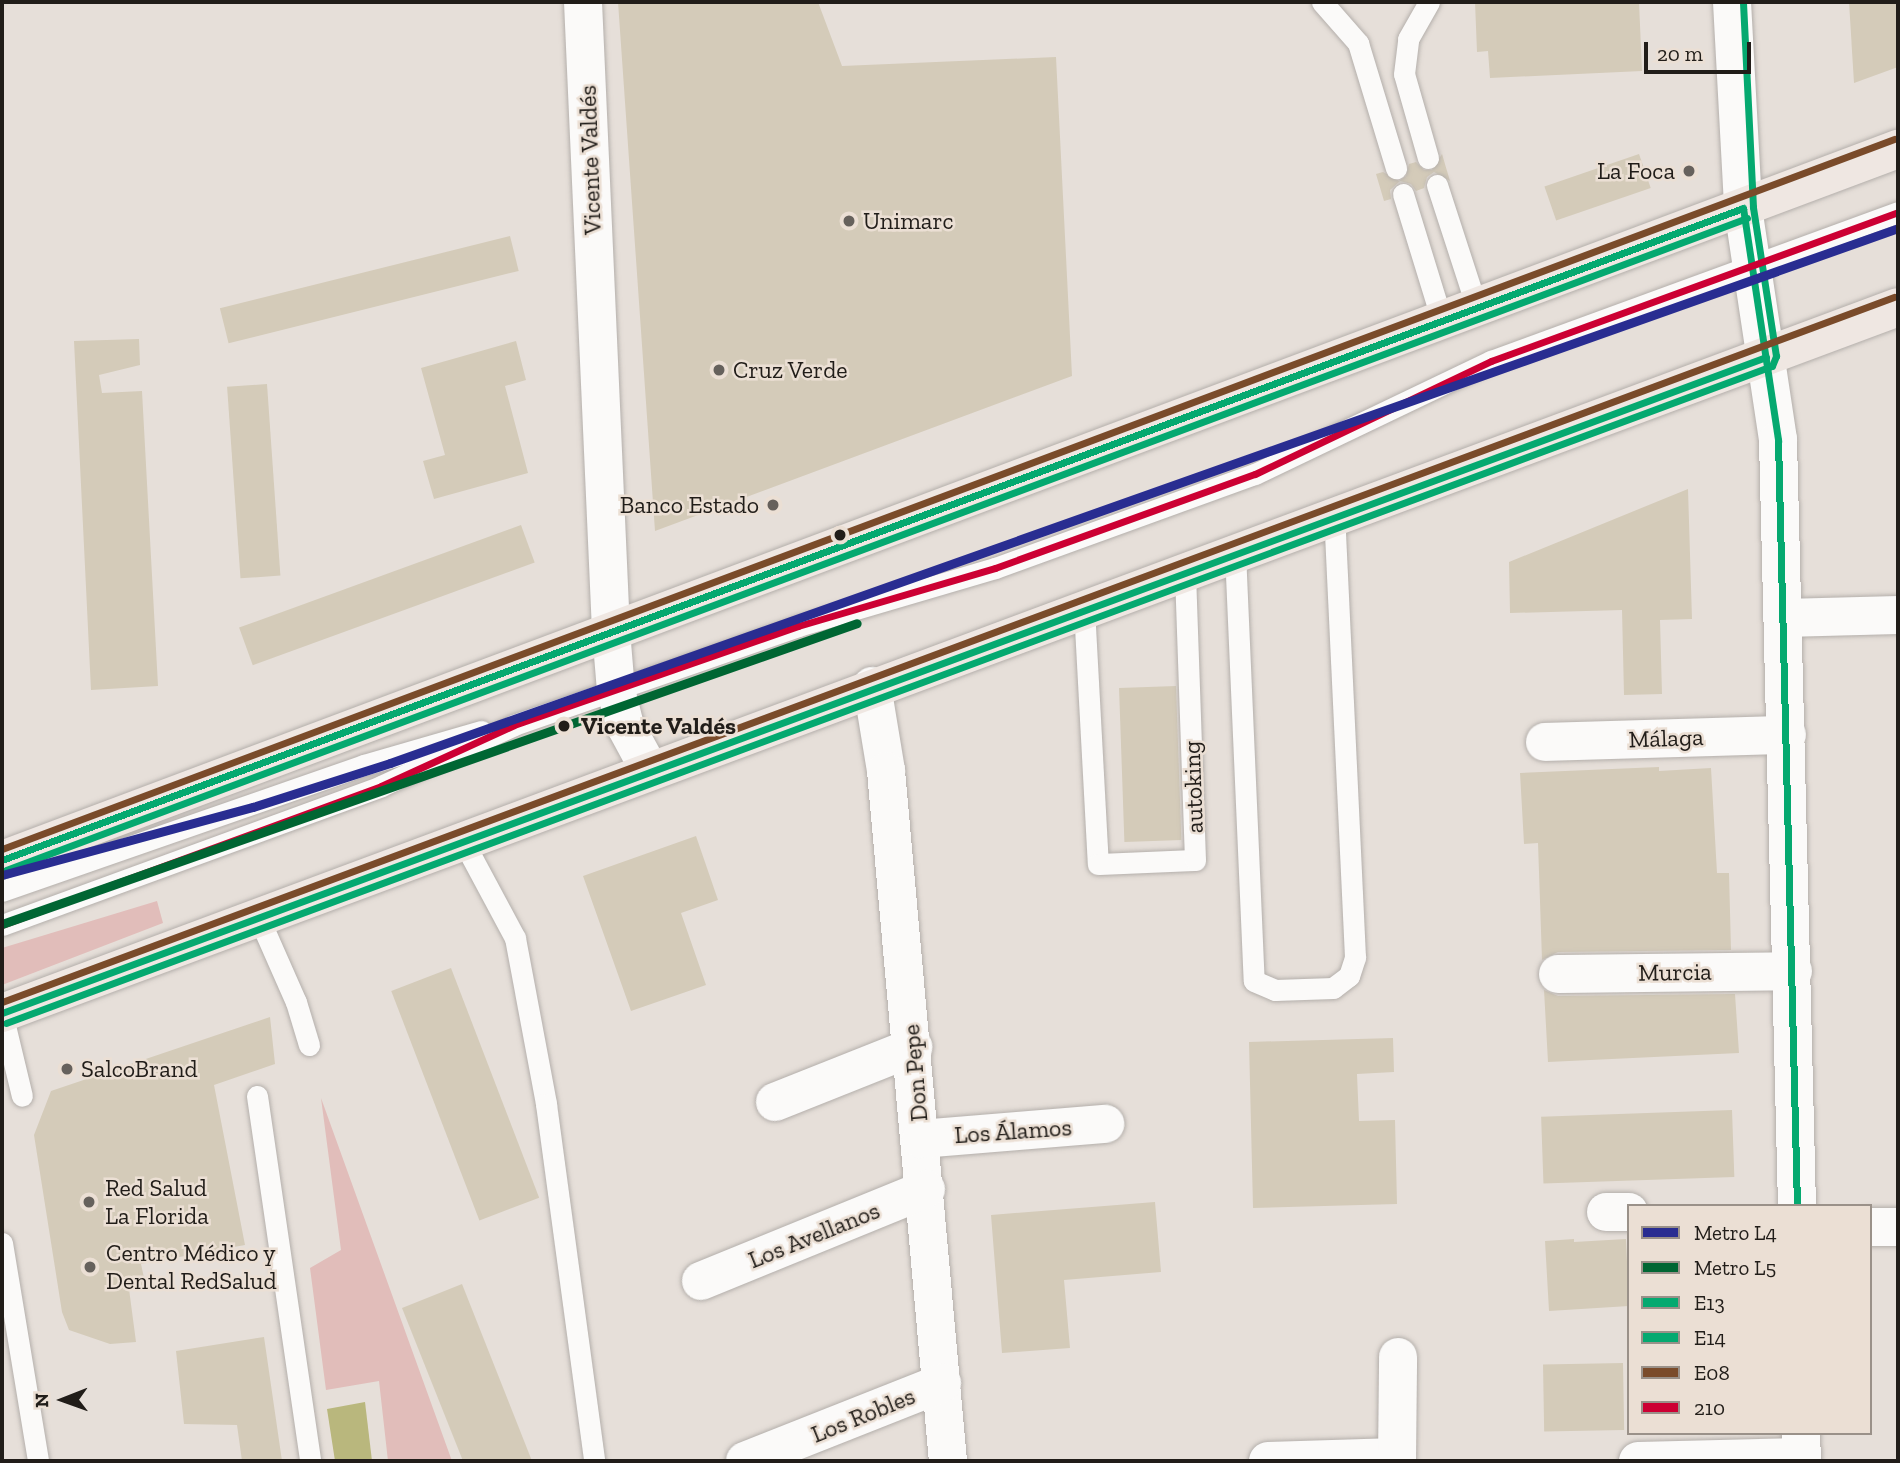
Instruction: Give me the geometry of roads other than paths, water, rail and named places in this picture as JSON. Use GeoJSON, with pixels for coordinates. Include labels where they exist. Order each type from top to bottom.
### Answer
{"type":"FeatureCollection","features":[{"type":"Feature","properties":{"kind":"main road"},"geometry":{"type":"LineString","coordinates":[[2,860],[1898,149]]}},
{"type":"Feature","properties":{"kind":"main road"},"geometry":{"type":"LineString","coordinates":[[2,1013],[872,686],[1898,307]]}},
{"type":"Feature","properties":{"kind":"street","name":"Vicente Valdés"},"geometry":{"type":"LineString","coordinates":[[583,2],[611,631],[616,690],[625,725],[650,771]]}},
{"type":"Feature","properties":{"kind":"street"},"geometry":{"type":"LineString","coordinates":[[1732,2],[1743,208],[1749,266],[1778,440],[1797,1204]]}},
{"type":"Feature","properties":{"kind":"street"},"geometry":{"type":"LineString","coordinates":[[1784,618],[1898,615]]}},
{"type":"Feature","properties":{"kind":"street","name":"Don Pepe"},"geometry":{"type":"LineString","coordinates":[[872,686],[886,771],[922,1139],[948,1461]]}},
{"type":"Feature","properties":{"kind":"street","name":"Málaga"},"geometry":{"type":"LineString","coordinates":[[1545,742],[1787,735]]}},
{"type":"Feature","properties":{"kind":"street","name":"Murcia"},"geometry":{"type":"LineString","coordinates":[[1558,974],[1793,971]]}},
{"type":"Feature","properties":{"kind":"street"},"geometry":{"type":"LineString","coordinates":[[775,1102],[913,1047]]}},
{"type":"Feature","properties":{"kind":"street","name":"Los Álamos"},"geometry":{"type":"LineString","coordinates":[[922,1139],[1105,1124]]}},
{"type":"Feature","properties":{"kind":"street","name":"Los Avellanos"},"geometry":{"type":"LineString","coordinates":[[701,1281],[926,1189]]}},
{"type":"Feature","properties":{"kind":"street"},"geometry":{"type":"LineString","coordinates":[[1872,1227],[1898,1227]]}},
{"type":"Feature","properties":{"kind":"street"},"geometry":{"type":"LineString","coordinates":[[1268,1461],[1397,1459],[1398,1357]]}},
{"type":"Feature","properties":{"kind":"street","name":"Los Robles"},"geometry":{"type":"LineString","coordinates":[[745,1461],[942,1383]]}},
{"type":"Feature","properties":{"kind":"street"},"geometry":{"type":"LineString","coordinates":[[1638,1461],[1801,1451]]}},
{"type":"Feature","properties":{"kind":"lane"},"geometry":{"type":"LineString","coordinates":[[1322,2],[1358,43],[1396,168]]}},
{"type":"Feature","properties":{"kind":"lane"},"geometry":{"type":"LineString","coordinates":[[1428,158],[1407,94],[1405,66],[1414,23],[1429,2]]}},
{"type":"Feature","properties":{"kind":"lane"},"geometry":{"type":"LineString","coordinates":[[1437,185],[1477,308]]}},
{"type":"Feature","properties":{"kind":"lane"},"geometry":{"type":"LineString","coordinates":[[1403,194],[1441,321]]}},
{"type":"Feature","properties":{"kind":"lane"},"geometry":{"type":"LineString","coordinates":[[2,925],[381,786],[514,725],[798,626],[996,568],[1255,474],[1490,361],[1898,212]]}},
{"type":"Feature","properties":{"kind":"lane"},"geometry":{"type":"LineString","coordinates":[[1235,552],[1254,981],[1275,990],[1333,988],[1349,976],[1355,957],[1334,516]]}},
{"type":"Feature","properties":{"kind":"lane","name":"autoking"},"geometry":{"type":"LineString","coordinates":[[1084,608],[1098,864],[1195,860],[1185,571]]}},
{"type":"Feature","properties":{"kind":"lane"},"geometry":{"type":"LineString","coordinates":[[2,891],[431,743],[514,725]]}},
{"type":"Feature","properties":{"kind":"lane"},"geometry":{"type":"LineString","coordinates":[[463,841],[515,938],[546,1104],[594,1461]]}},
{"type":"Feature","properties":{"kind":"lane"},"geometry":{"type":"LineString","coordinates":[[258,916],[296,1002],[309,1045]]}},
{"type":"Feature","properties":{"kind":"lane"},"geometry":{"type":"LineString","coordinates":[[2,1013],[22,1096]]}},
{"type":"Feature","properties":{"kind":"lane"},"geometry":{"type":"LineString","coordinates":[[257,1096],[310,1461]]}},
{"type":"Feature","properties":{"kind":"lane"},"geometry":{"type":"LineString","coordinates":[[2,1243],[38,1461]]}},
{"type":"Feature","properties":{"kind":"metro line","name":"L4"},"geometry":{"type":"LineString","coordinates":[[2,875],[253,807],[390,763],[1898,228]]}},
{"type":"Feature","properties":{"kind":"metro line","name":"L5"},"geometry":{"type":"LineString","coordinates":[[2,924],[857,623]]}},
{"type":"Feature","properties":{"kind":"place","name":"La Foca"},"geometry":{"type":"Point","coordinates":[1689,171]}},
{"type":"Feature","properties":{"kind":"place","name":"Unimarc"},"geometry":{"type":"Point","coordinates":[849,221]}},
{"type":"Feature","properties":{"kind":"place","name":"Cruz Verde"},"geometry":{"type":"Point","coordinates":[719,370]}},
{"type":"Feature","properties":{"kind":"place","name":"Banco Estado"},"geometry":{"type":"Point","coordinates":[773,505]}},
{"type":"Feature","properties":{"kind":"place","name":"Vicente Valdés"},"geometry":{"type":"Point","coordinates":[564,726]}},
{"type":"Feature","properties":{"kind":"place","name":"SalcoBrand"},"geometry":{"type":"Point","coordinates":[67,1069]}},
{"type":"Feature","properties":{"kind":"place","name":"Red Salud La Florida"},"geometry":{"type":"Point","coordinates":[89,1202]}},
{"type":"Feature","properties":{"kind":"place","name":"Centro Médico y Dental RedSalud"},"geometry":{"type":"Point","coordinates":[90,1267]}}]}
